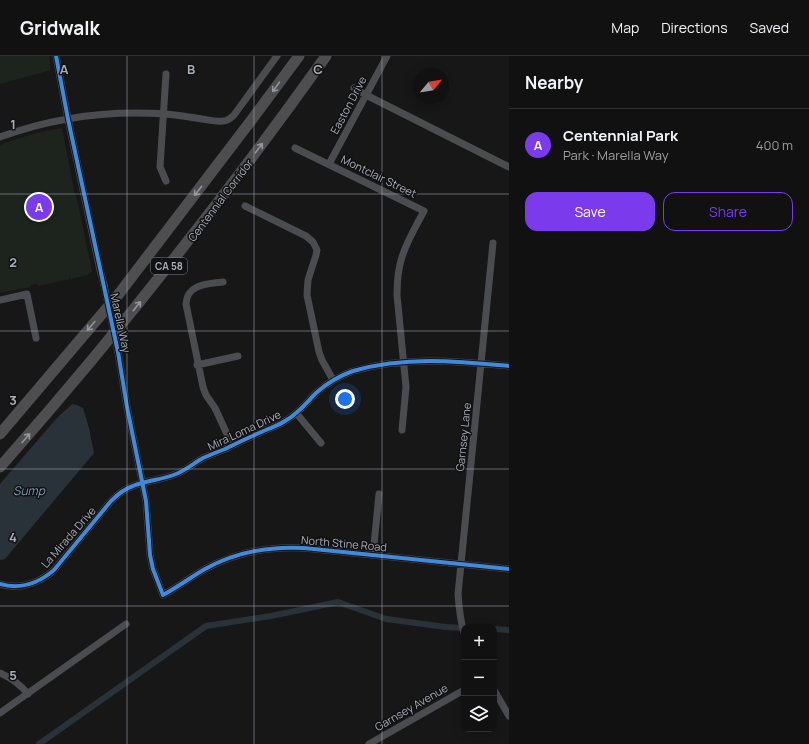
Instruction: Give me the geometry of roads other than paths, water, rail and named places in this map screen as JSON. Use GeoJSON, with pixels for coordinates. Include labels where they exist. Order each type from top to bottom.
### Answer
{"type":"FeatureCollection","features":[{"type":"Feature","properties":{"kind":"highway","name":"Centennial Corridor"},"geometry":{"type":"LineString","coordinates":[[0,434],[118,295],[246,128],[299,56]]}},
{"type":"Feature","properties":{"kind":"highway","name":"Centennial Corridor"},"geometry":{"type":"LineString","coordinates":[[0,467],[82,373],[162,275],[238,176],[326,56]]}},
{"type":"Feature","properties":{"kind":"street","name":"Marella Way"},"geometry":{"type":"LineString","coordinates":[[56,56],[118,352],[127,407],[146,501],[150,555],[163,595]]}},
{"type":"Feature","properties":{"kind":"street"},"geometry":{"type":"LineString","coordinates":[[0,137],[36,126],[68,119],[111,114],[163,114],[226,121],[234,115],[277,56]]}},
{"type":"Feature","properties":{"kind":"street","name":"Easton Drive"},"geometry":{"type":"LineString","coordinates":[[329,164],[387,56]]}},
{"type":"Feature","properties":{"kind":"street"},"geometry":{"type":"LineString","coordinates":[[166,74],[160,167],[166,181]]}},
{"type":"Feature","properties":{"kind":"street"},"geometry":{"type":"LineString","coordinates":[[354,88],[509,167]]}},
{"type":"Feature","properties":{"kind":"street","name":"Montclair Street"},"geometry":{"type":"LineString","coordinates":[[294,148],[424,210],[406,246],[399,268],[397,282],[406,387],[402,430]]}},
{"type":"Feature","properties":{"kind":"street"},"geometry":{"type":"LineString","coordinates":[[245,206],[306,236],[316,245],[317,250],[308,280],[307,295],[319,352],[334,380]]}},
{"type":"Feature","properties":{"kind":"street","name":"Garnsey Lane"},"geometry":{"type":"LineString","coordinates":[[462,624],[458,594],[493,243]]}},
{"type":"Feature","properties":{"kind":"street"},"geometry":{"type":"LineString","coordinates":[[223,282],[197,287],[189,292],[186,304],[202,387],[215,408],[232,446]]}},
{"type":"Feature","properties":{"kind":"street"},"geometry":{"type":"LineString","coordinates":[[0,300],[27,294],[36,338]]}},
{"type":"Feature","properties":{"kind":"street"},"geometry":{"type":"LineString","coordinates":[[197,365],[238,356]]}},
{"type":"Feature","properties":{"kind":"street","name":"Mira Loma Drive"},"geometry":{"type":"LineString","coordinates":[[142,483],[177,474],[202,458],[284,422],[297,414],[324,386],[353,371],[404,362],[445,360],[509,366]]}},
{"type":"Feature","properties":{"kind":"street"},"geometry":{"type":"LineString","coordinates":[[297,414],[322,443]]}},
{"type":"Feature","properties":{"kind":"street","name":"La Mirada Drive"},"geometry":{"type":"LineString","coordinates":[[0,584],[22,586],[36,582],[47,576],[54,570],[117,495],[129,487],[142,483]]}},
{"type":"Feature","properties":{"kind":"street"},"geometry":{"type":"LineString","coordinates":[[373,555],[379,494]]}},
{"type":"Feature","properties":{"kind":"street","name":"North Stine Road"},"geometry":{"type":"LineString","coordinates":[[163,595],[216,563],[244,553],[289,547],[509,569]]}},
{"type":"Feature","properties":{"kind":"street"},"geometry":{"type":"LineString","coordinates":[[0,713],[126,624]]}},
{"type":"Feature","properties":{"kind":"street"},"geometry":{"type":"LineString","coordinates":[[0,673],[14,680],[28,694]]}},
{"type":"Feature","properties":{"kind":"street","name":"Garnsey Avenue"},"geometry":{"type":"LineString","coordinates":[[369,744],[461,692]]}},
{"type":"Feature","properties":{"kind":"street"},"geometry":{"type":"LineString","coordinates":[[497,695],[509,716]]}},
{"type":"Feature","properties":{"kind":"water","name":"Sump"},"geometry":{"type":"Polygon","coordinates":[[[72,404],[83,408],[94,453],[5,559],[0,560],[0,484],[56,419],[72,404]]]}},
{"type":"Feature","properties":{"kind":"waterway"},"geometry":{"type":"LineString","coordinates":[[39,744],[206,626],[271,616],[338,602],[386,619],[461,628]]}},
{"type":"Feature","properties":{"kind":"waterway"},"geometry":{"type":"LineString","coordinates":[[497,629],[509,630]]}},
{"type":"Feature","properties":{"kind":"place","name":"Centennial Park"},"geometry":{"type":"Point","coordinates":[39,207]}}]}
